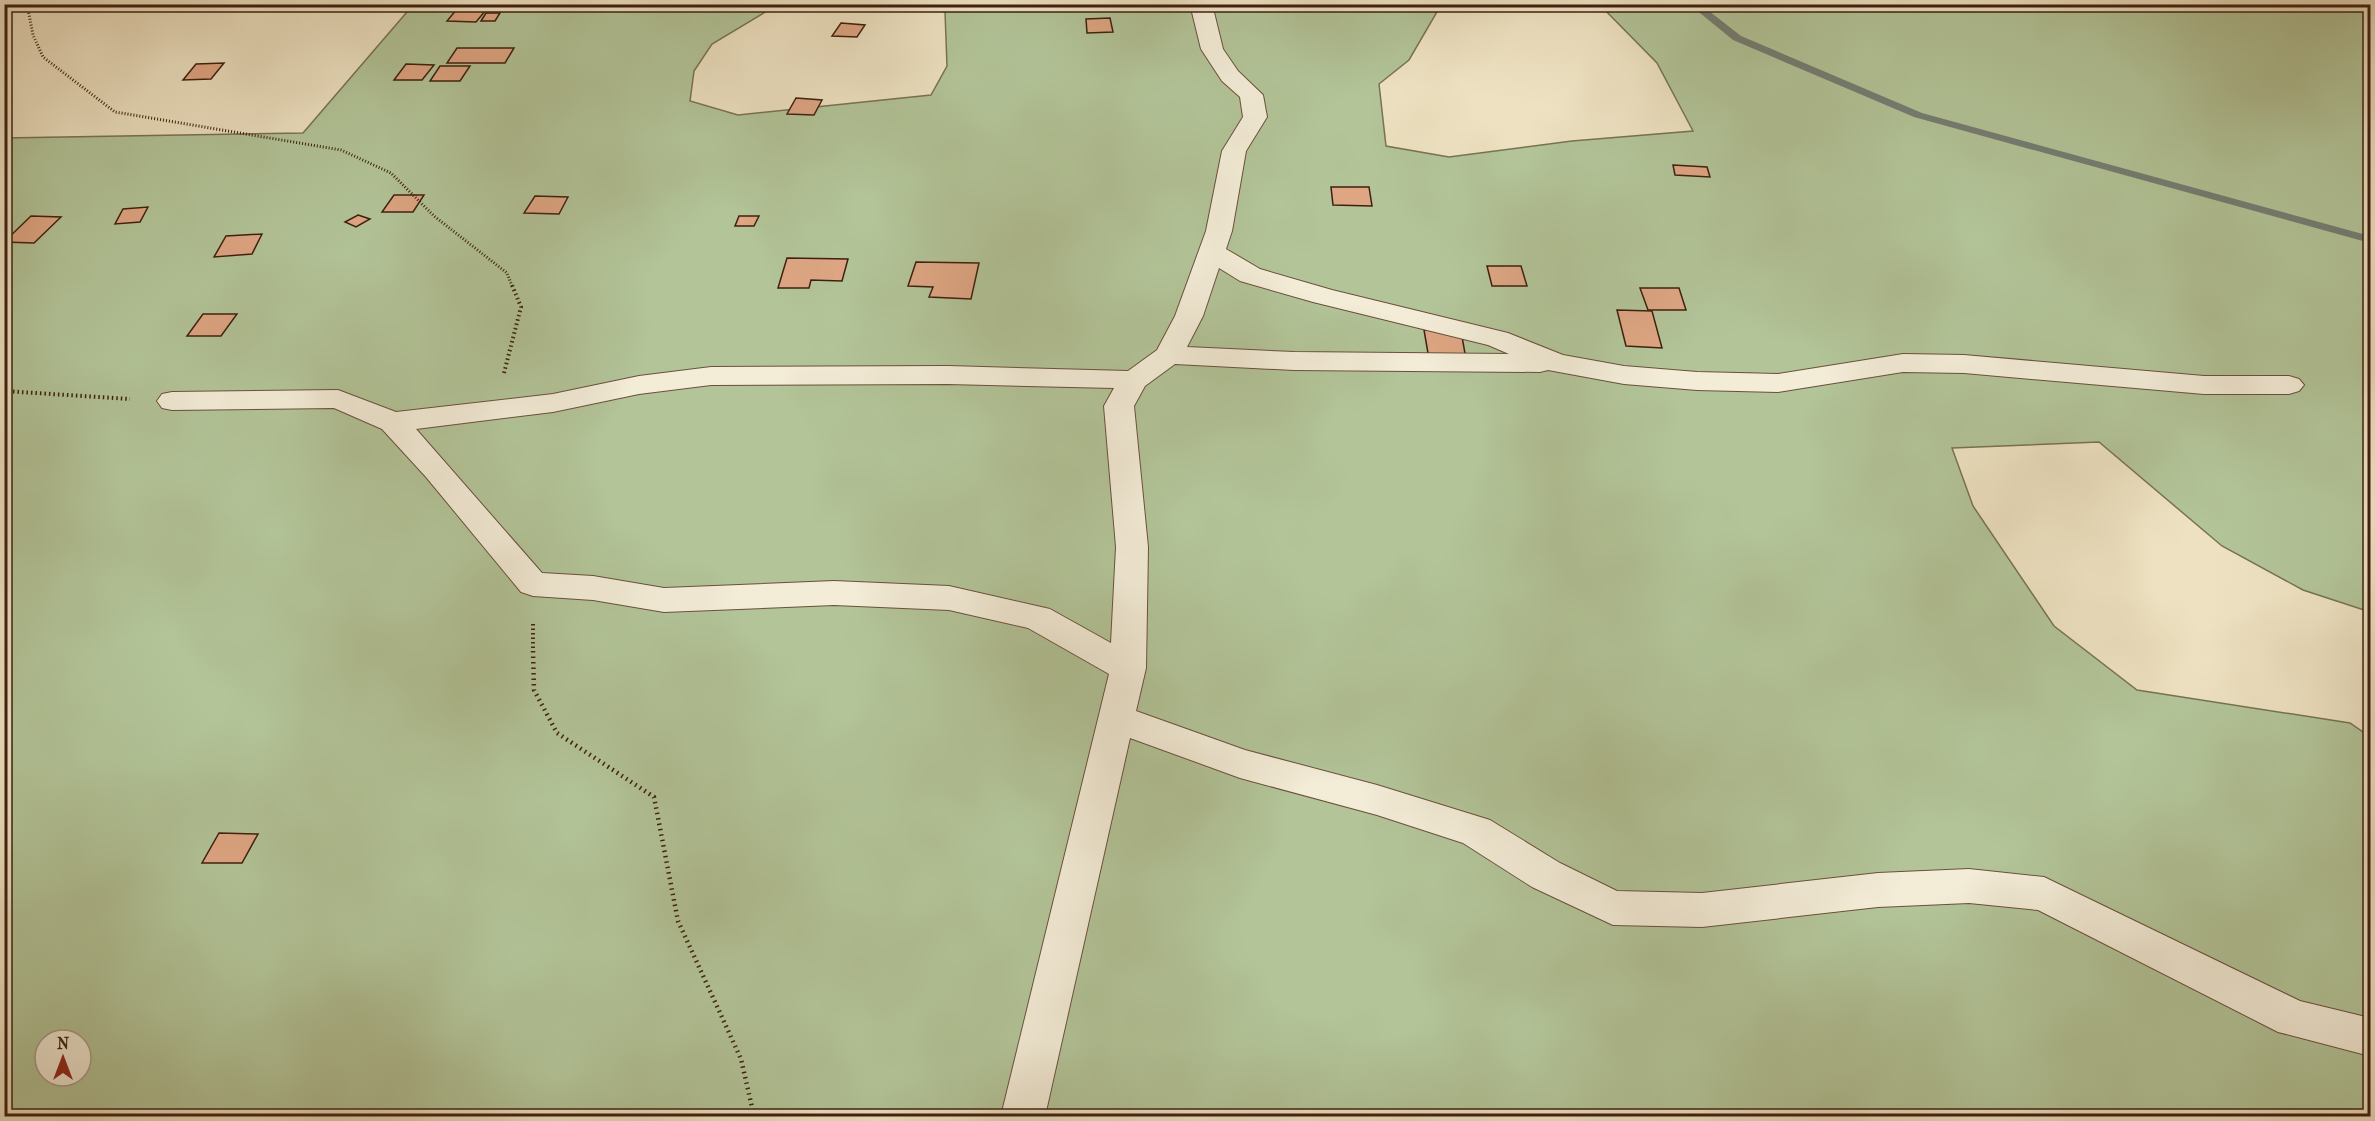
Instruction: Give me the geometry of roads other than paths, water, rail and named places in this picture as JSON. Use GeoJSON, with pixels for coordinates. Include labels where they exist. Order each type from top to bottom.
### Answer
{"type":"FeatureCollection","features":[{"type":"Feature","properties":{"kind":"street"},"geometry":{"type":"LineString","coordinates":[[1023,1116],[1128,668],[1132,547],[1119,406],[1134,380],[1169,355],[1189,316],[1219,231],[1234,151],[1255,117],[1251,95],[1230,76],[1212,49],[1201,4]]}},
{"type":"Feature","properties":{"kind":"street"},"geometry":{"type":"LineString","coordinates":[[1211,252],[1250,275],[1323,297],[1435,322],[1498,339],[1556,363]]}},
{"type":"Feature","properties":{"kind":"street"},"geometry":{"type":"LineString","coordinates":[[1169,355],[1294,361],[1556,363],[1624,375],[1778,383],[1903,363],[1964,364],[2204,385],[2289,385]]}},
{"type":"Feature","properties":{"kind":"street"},"geometry":{"type":"LineString","coordinates":[[393,422],[553,403],[639,385],[711,376],[948,375],[1134,380]]}},
{"type":"Feature","properties":{"kind":"street"},"geometry":{"type":"LineString","coordinates":[[172,401],[338,399],[393,422],[533,584],[593,588],[664,600],[834,594],[949,598],[1038,618],[1128,668]]}},
{"type":"Feature","properties":{"kind":"street"},"geometry":{"type":"LineString","coordinates":[[1116,718],[1240,763],[1377,800],[1476,831],[1546,875],[1613,908],[1702,910],[1878,890],[1969,886],[2044,894],[2293,1018],[2370,1037]]}},
{"type":"Feature","properties":{"kind":"waterway"},"geometry":{"type":"LineString","coordinates":[[1693,4],[1737,38],[1918,115],[2370,240]]}}]}
